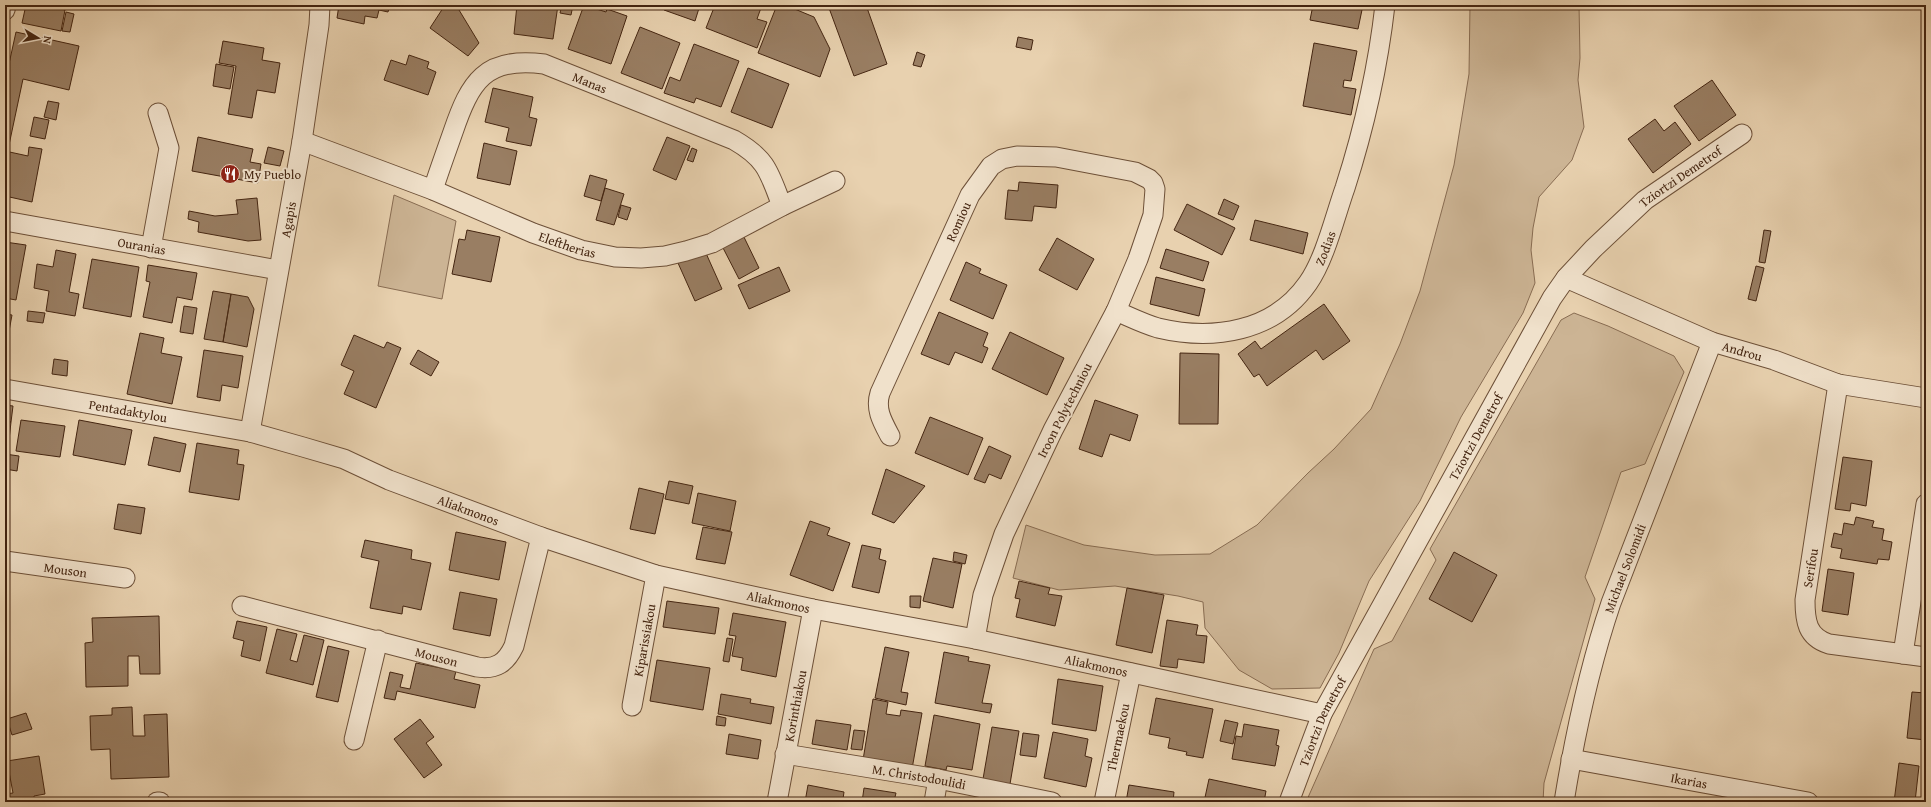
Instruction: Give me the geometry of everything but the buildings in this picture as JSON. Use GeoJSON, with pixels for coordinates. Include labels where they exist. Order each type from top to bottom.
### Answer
{"type":"FeatureCollection","features":[{"type":"Feature","properties":{"kind":"street"},"geometry":{"type":"LineString","coordinates":[[5,10],[6,5]]}},
{"type":"Feature","properties":{"kind":"street","name":"Agapis"},"geometry":{"type":"LineString","coordinates":[[250,432],[302,141],[319,25],[320,5]]}},
{"type":"Feature","properties":{"kind":"street","name":"Zodias"},"geometry":{"type":"LineString","coordinates":[[1116,311],[1151,326],[1173,331],[1210,334],[1236,331],[1257,325],[1274,316],[1292,301],[1308,283],[1332,227],[1359,138],[1377,60],[1385,5]]}},
{"type":"Feature","properties":{"kind":"street","name":"Manas"},"geometry":{"type":"LineString","coordinates":[[433,190],[460,112],[470,90],[481,77],[492,70],[509,63],[526,62],[544,64],[734,140],[750,149],[760,158],[770,174],[782,206]]}},
{"type":"Feature","properties":{"kind":"street"},"geometry":{"type":"LineString","coordinates":[[152,248],[169,148],[158,113]]}},
{"type":"Feature","properties":{"kind":"street","name":"Tziortzi Demetrof"},"geometry":{"type":"LineString","coordinates":[[1289,802],[1322,714],[1535,326],[1566,278],[1593,249],[1645,200],[1742,134]]}},
{"type":"Feature","properties":{"kind":"street","name":"Eleftherias"},"geometry":{"type":"LineString","coordinates":[[302,141],[433,190],[533,233],[581,250],[615,257],[641,258],[686,252],[712,243],[782,206],[835,181]]}},
{"type":"Feature","properties":{"kind":"street","name":"Romiou"},"geometry":{"type":"LineString","coordinates":[[890,436],[883,423],[878,406],[880,393],[970,195],[991,166],[1008,157],[1056,157],[1135,172],[1149,179],[1153,183]]}},
{"type":"Feature","properties":{"kind":"street","name":"Iroon Polytechniou"},"geometry":{"type":"LineString","coordinates":[[975,639],[983,595],[1004,534],[1053,430],[1116,311],[1138,259],[1153,215],[1155,200],[1153,183]]}},
{"type":"Feature","properties":{"kind":"street","name":"Ouranias"},"geometry":{"type":"LineString","coordinates":[[5,221],[278,270]]}},
{"type":"Feature","properties":{"kind":"street","name":"Androu"},"geometry":{"type":"LineString","coordinates":[[1566,278],[1712,342],[1774,360],[1838,384],[1926,398]]}},
{"type":"Feature","properties":{"kind":"street","name":"Michael Solomidi"},"geometry":{"type":"LineString","coordinates":[[1564,802],[1587,680],[1599,639],[1712,342]]}},
{"type":"Feature","properties":{"kind":"street","name":"Serifou"},"geometry":{"type":"LineString","coordinates":[[1838,384],[1805,600],[1807,626],[1815,637],[1829,644],[1926,657]]}},
{"type":"Feature","properties":{"kind":"street","name":"Pentadaktylou"},"geometry":{"type":"LineString","coordinates":[[5,389],[250,432]]}},
{"type":"Feature","properties":{"kind":"street","name":"Aliakmonos"},"geometry":{"type":"LineString","coordinates":[[250,432],[344,460],[389,480],[541,537],[656,575],[814,609],[975,639],[1322,714]]}},
{"type":"Feature","properties":{"kind":"street"},"geometry":{"type":"LineString","coordinates":[[1903,654],[1926,504]]}},
{"type":"Feature","properties":{"kind":"street","name":"Mouson"},"geometry":{"type":"LineString","coordinates":[[242,606],[378,640],[477,668],[488,669],[509,657],[514,646],[541,537]]}},
{"type":"Feature","properties":{"kind":"street","name":"Mouson"},"geometry":{"type":"LineString","coordinates":[[5,561],[125,578]]}},
{"type":"Feature","properties":{"kind":"street","name":"Kiparissiakou"},"geometry":{"type":"LineString","coordinates":[[632,706],[656,575]]}},
{"type":"Feature","properties":{"kind":"street","name":"Korinthiakou"},"geometry":{"type":"LineString","coordinates":[[777,802],[814,609]]}},
{"type":"Feature","properties":{"kind":"street"},"geometry":{"type":"LineString","coordinates":[[354,740],[378,640]]}},
{"type":"Feature","properties":{"kind":"street","name":"Thermaekou"},"geometry":{"type":"LineString","coordinates":[[1104,802],[1131,673]]}},
{"type":"Feature","properties":{"kind":"street","name":"M. Christodoulidi"},"geometry":{"type":"LineString","coordinates":[[785,754],[938,779],[1052,802]]}},
{"type":"Feature","properties":{"kind":"street","name":"Ikarias"},"geometry":{"type":"LineString","coordinates":[[1571,759],[1808,802]]}},
{"type":"Feature","properties":{"kind":"street"},"geometry":{"type":"LineString","coordinates":[[934,802],[938,779]]}},
{"type":"Feature","properties":{"kind":"shaded area"},"geometry":{"type":"Polygon","coordinates":[[[1470,5],[1579,5],[1580,58],[1578,80],[1584,127],[1572,160],[1539,197],[1533,228],[1531,250],[1535,283],[1523,313],[1461,417],[1420,501],[1369,581],[1339,653],[1320,688],[1272,689],[1239,670],[1205,628],[1203,602],[1178,596],[1115,586],[1059,590],[1013,578],[1026,525],[1084,545],[1155,555],[1210,554],[1257,525],[1334,449],[1371,409],[1400,344],[1420,291],[1454,165],[1469,74],[1470,5]]]}},
{"type":"Feature","properties":{"kind":"shaded area"},"geometry":{"type":"Polygon","coordinates":[[[394,195],[456,221],[442,299],[378,286],[394,195]]]}},
{"type":"Feature","properties":{"kind":"shaded area"},"geometry":{"type":"Polygon","coordinates":[[[1574,313],[1608,326],[1674,356],[1684,372],[1645,464],[1621,472],[1585,577],[1595,599],[1544,783],[1543,802],[1306,802],[1374,649],[1392,641],[1436,560],[1430,549],[1561,320],[1574,313]]]}},
{"type":"Feature","properties":{"kind":"place","name":"My Pueblo"},"geometry":{"type":"Point","coordinates":[230,174]}}]}
